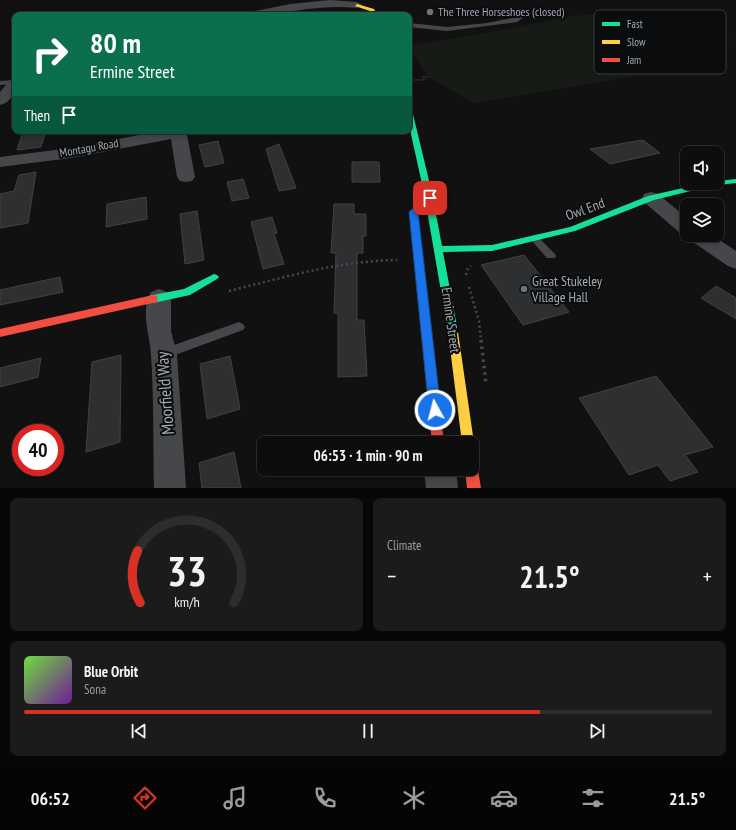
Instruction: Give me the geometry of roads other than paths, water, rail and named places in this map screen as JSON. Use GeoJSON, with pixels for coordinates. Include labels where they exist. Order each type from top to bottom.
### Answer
{"type":"FeatureCollection","features":[{"type":"Feature","properties":{"kind":"street"},"geometry":{"type":"LineString","coordinates":[[265,12],[330,3],[361,2],[373,12]]}},
{"type":"Feature","properties":{"kind":"street"},"geometry":{"type":"LineString","coordinates":[[0,101],[12,86]]}},
{"type":"Feature","properties":{"kind":"street","name":"Ermine Street"},"geometry":{"type":"LineString","coordinates":[[412,123],[430,198],[440,250],[467,436]]}},
{"type":"Feature","properties":{"kind":"street","name":"Montagu Road"},"geometry":{"type":"LineString","coordinates":[[0,162],[70,152],[171,134]]}},
{"type":"Feature","properties":{"kind":"street","name":"Montagu Road"},"geometry":{"type":"LineString","coordinates":[[182,134],[186,177]]}},
{"type":"Feature","properties":{"kind":"street","name":"Owl End"},"geometry":{"type":"LineString","coordinates":[[440,250],[492,248],[572,229],[651,198],[711,184],[736,181]]}},
{"type":"Feature","properties":{"kind":"street","name":"Ermine Street"},"geometry":{"type":"LineString","coordinates":[[430,198],[413,212],[420,260],[420,279],[437,436]]}},
{"type":"Feature","properties":{"kind":"street"},"geometry":{"type":"LineString","coordinates":[[651,198],[680,222]]}},
{"type":"Feature","properties":{"kind":"street"},"geometry":{"type":"LineString","coordinates":[[708,242],[736,261]]}},
{"type":"Feature","properties":{"kind":"street"},"geometry":{"type":"LineString","coordinates":[[0,333],[186,292],[214,278]]}},
{"type":"Feature","properties":{"kind":"street","name":"Moorfield Way"},"geometry":{"type":"LineString","coordinates":[[159,298],[159,331],[164,354],[170,488]]}},
{"type":"Feature","properties":{"kind":"street"},"geometry":{"type":"LineString","coordinates":[[441,476],[442,488]]}},
{"type":"Feature","properties":{"kind":"street"},"geometry":{"type":"LineString","coordinates":[[473,476],[474,488]]}},
{"type":"Feature","properties":{"kind":"lane"},"geometry":{"type":"LineString","coordinates":[[412,25],[447,29],[487,26],[517,20],[521,17],[509,10]]}},
{"type":"Feature","properties":{"kind":"lane"},"geometry":{"type":"LineString","coordinates":[[0,83],[12,82]]}},
{"type":"Feature","properties":{"kind":"lane"},"geometry":{"type":"LineString","coordinates":[[534,238],[551,256]]}},
{"type":"Feature","properties":{"kind":"lane"},"geometry":{"type":"LineString","coordinates":[[164,354],[239,327]]}},
{"type":"Feature","properties":{"kind":"place","name":"The Three Horseshoes (closed)"},"geometry":{"type":"Point","coordinates":[430,12]}},
{"type":"Feature","properties":{"kind":"place","name":"Great Stukeley Village Hall"},"geometry":{"type":"Point","coordinates":[524,289]}}]}
